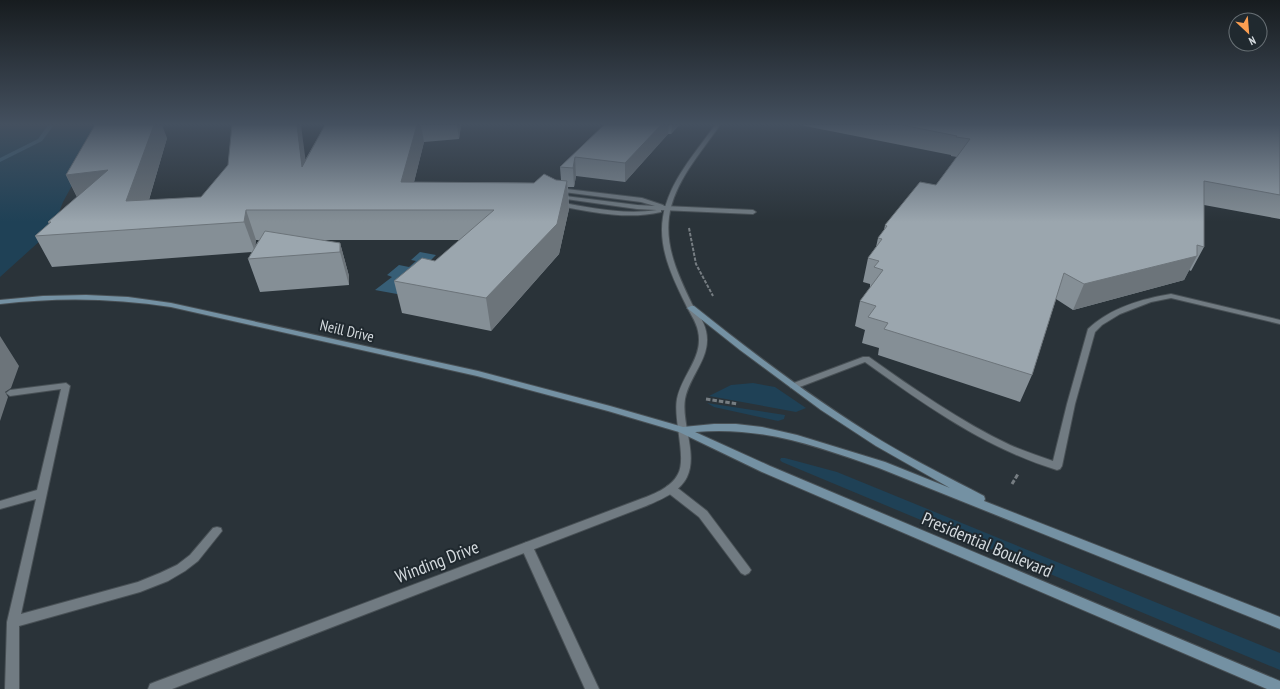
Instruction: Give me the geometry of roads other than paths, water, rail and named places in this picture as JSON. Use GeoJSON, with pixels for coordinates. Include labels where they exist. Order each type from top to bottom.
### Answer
{"type":"FeatureCollection","features":[{"type":"Feature","properties":{"kind":"main road","name":"Neill Drive"},"geometry":{"type":"LineString","coordinates":[[0,302],[79,296],[139,300],[171,305],[485,376],[682,430]]}},
{"type":"Feature","properties":{"kind":"main road"},"geometry":{"type":"LineString","coordinates":[[691,308],[794,386],[874,440],[1016,518]]}},
{"type":"Feature","properties":{"kind":"main road"},"geometry":{"type":"LineString","coordinates":[[682,430],[743,428],[782,433],[882,465],[1280,623]]}},
{"type":"Feature","properties":{"kind":"main road","name":"Presidential Boulevard"},"geometry":{"type":"LineString","coordinates":[[682,430],[766,469],[1280,688]]}},
{"type":"Feature","properties":{"kind":"street"},"geometry":{"type":"LineString","coordinates":[[682,430],[680,413],[681,398],[701,355],[703,332],[668,256],[666,230],[668,209],[678,183],[696,157]]}},
{"type":"Feature","properties":{"kind":"street"},"geometry":{"type":"LineString","coordinates":[[550,192],[561,197],[637,207],[753,212]]}},
{"type":"Feature","properties":{"kind":"street"},"geometry":{"type":"LineString","coordinates":[[551,201],[575,207],[633,213],[648,214],[668,209]]}},
{"type":"Feature","properties":{"kind":"street"},"geometry":{"type":"LineString","coordinates":[[794,386],[866,359],[894,380],[976,432],[1008,448],[1057,466],[1071,404],[1091,331],[1099,323],[1117,312],[1150,300],[1171,296],[1280,322]]}},
{"type":"Feature","properties":{"kind":"street"},"geometry":{"type":"LineString","coordinates":[[10,393],[37,388],[66,386],[13,622],[12,689]]}},
{"type":"Feature","properties":{"kind":"street","name":"Winding Drive"},"geometry":{"type":"LineString","coordinates":[[155,689],[642,503],[671,489],[683,476],[686,453],[682,430]]}},
{"type":"Feature","properties":{"kind":"street"},"geometry":{"type":"LineString","coordinates":[[671,489],[703,514],[745,570]]}},
{"type":"Feature","properties":{"kind":"street"},"geometry":{"type":"LineString","coordinates":[[0,505],[41,493]]}},
{"type":"Feature","properties":{"kind":"street"},"geometry":{"type":"LineString","coordinates":[[13,622],[140,587],[164,577],[194,558],[217,532]]}},
{"type":"Feature","properties":{"kind":"street"},"geometry":{"type":"LineString","coordinates":[[527,547],[592,689]]}},
{"type":"Feature","properties":{"kind":"waterway"},"geometry":{"type":"LineString","coordinates":[[0,160],[6,157]]}}]}
